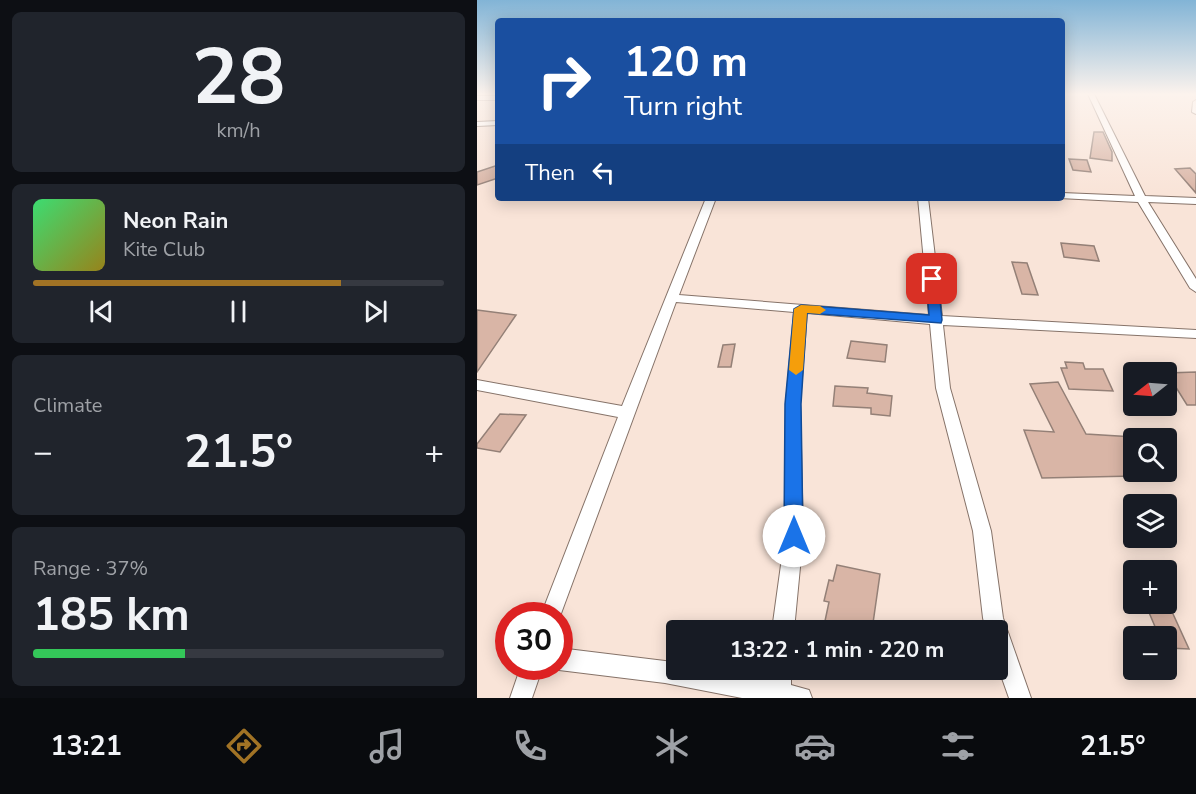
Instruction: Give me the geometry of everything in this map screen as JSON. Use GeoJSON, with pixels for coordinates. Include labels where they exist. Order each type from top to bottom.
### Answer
{"type":"FeatureCollection","features":[{"type":"Feature","properties":{"kind":"street"},"geometry":{"type":"LineString","coordinates":[[1107,127],[1142,200],[1196,288]]}},
{"type":"Feature","properties":{"kind":"street"},"geometry":{"type":"LineString","coordinates":[[1065,196],[1196,201]]}},
{"type":"Feature","properties":{"kind":"street"},"geometry":{"type":"LineString","coordinates":[[556,602],[626,413],[710,201]]}},
{"type":"Feature","properties":{"kind":"street"},"geometry":{"type":"LineString","coordinates":[[923,201],[943,388],[982,531],[994,620]]}},
{"type":"Feature","properties":{"kind":"street"},"geometry":{"type":"LineString","coordinates":[[672,298],[936,320],[1196,334]]}},
{"type":"Feature","properties":{"kind":"street"},"geometry":{"type":"LineString","coordinates":[[784,620],[794,536],[793,404],[801,309]]}},
{"type":"Feature","properties":{"kind":"street"},"geometry":{"type":"LineString","coordinates":[[477,385],[626,413]]}},
{"type":"Feature","properties":{"kind":"street"},"geometry":{"type":"LineString","coordinates":[[573,661],[665,672],[801,698]]}},
{"type":"Feature","properties":{"kind":"street"},"geometry":{"type":"LineString","coordinates":[[1008,663],[1020,698]]}},
{"type":"Feature","properties":{"kind":"street"},"geometry":{"type":"LineString","coordinates":[[521,698],[527,680]]}},
{"type":"Feature","properties":{"kind":"street"},"geometry":{"type":"LineString","coordinates":[[779,695],[780,680]]}},
{"type":"Feature","properties":{"kind":"building"},"geometry":{"type":"Polygon","coordinates":[[[1094,132],[1103,132],[1112,152],[1112,161],[1090,158],[1094,132]]]}},
{"type":"Feature","properties":{"kind":"building"},"geometry":{"type":"Polygon","coordinates":[[[1069,159],[1087,160],[1091,172],[1073,170],[1069,159]]]}},
{"type":"Feature","properties":{"kind":"building"},"geometry":{"type":"Polygon","coordinates":[[[495,166],[495,179],[477,185],[477,172],[495,166]]]}},
{"type":"Feature","properties":{"kind":"building"},"geometry":{"type":"Polygon","coordinates":[[[1190,168],[1196,174],[1196,193],[1175,169],[1190,168]]]}},
{"type":"Feature","properties":{"kind":"building"},"geometry":{"type":"Polygon","coordinates":[[[1061,243],[1094,246],[1099,261],[1064,257],[1061,243]]]}},
{"type":"Feature","properties":{"kind":"building"},"geometry":{"type":"Polygon","coordinates":[[[1012,262],[1027,263],[1038,295],[1022,294],[1012,262]]]}},
{"type":"Feature","properties":{"kind":"building"},"geometry":{"type":"Polygon","coordinates":[[[477,310],[516,315],[477,372],[477,310]]]}},
{"type":"Feature","properties":{"kind":"building"},"geometry":{"type":"Polygon","coordinates":[[[851,341],[887,345],[885,362],[847,358],[851,341]]]}},
{"type":"Feature","properties":{"kind":"building"},"geometry":{"type":"Polygon","coordinates":[[[735,344],[731,367],[718,367],[723,345],[735,344]]]}},
{"type":"Feature","properties":{"kind":"building"},"geometry":{"type":"Polygon","coordinates":[[[1065,362],[1083,363],[1085,369],[1103,369],[1113,391],[1069,389],[1061,368],[1067,368],[1065,362]]]}},
{"type":"Feature","properties":{"kind":"building"},"geometry":{"type":"Polygon","coordinates":[[[1196,372],[1196,405],[1187,405],[1177,389],[1177,373],[1196,372]]]}},
{"type":"Feature","properties":{"kind":"building"},"geometry":{"type":"Polygon","coordinates":[[[1058,382],[1086,434],[1123,436],[1123,476],[1042,478],[1024,430],[1054,432],[1030,384],[1058,382]]]}},
{"type":"Feature","properties":{"kind":"building"},"geometry":{"type":"Polygon","coordinates":[[[835,386],[868,388],[867,393],[892,396],[890,416],[871,414],[871,408],[833,406],[835,386]]]}},
{"type":"Feature","properties":{"kind":"building"},"geometry":{"type":"Polygon","coordinates":[[[500,414],[526,415],[500,452],[477,448],[477,444],[500,414]]]}},
{"type":"Feature","properties":{"kind":"building"},"geometry":{"type":"Polygon","coordinates":[[[837,565],[880,574],[873,620],[825,620],[829,602],[824,601],[829,580],[833,581],[837,565]]]}},
{"type":"Feature","properties":{"kind":"building"},"geometry":{"type":"Polygon","coordinates":[[[1150,614],[1173,614],[1189,649],[1177,648],[1177,626],[1155,626],[1150,614]]]}},
{"type":"Feature","properties":{"kind":"slow traffic"},"geometry":{"type":"LineString","coordinates":[[796,370],[801,309],[820,310]]}},
{"type":"Feature","properties":{"kind":"route"},"geometry":{"type":"LineString","coordinates":[[794,536],[793,404],[801,309],[936,320],[932,279]]}}]}
